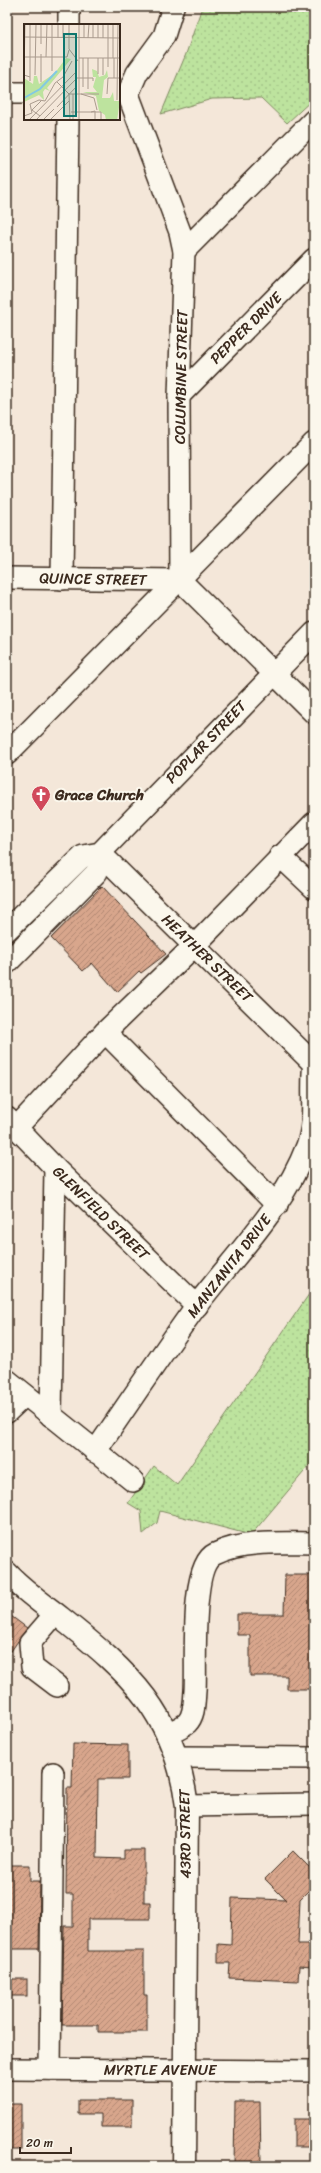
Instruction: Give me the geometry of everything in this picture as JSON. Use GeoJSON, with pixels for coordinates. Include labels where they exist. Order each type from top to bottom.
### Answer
{"type":"FeatureCollection","features":[{"type":"Feature","properties":{"kind":"main road","name":"43RD STREET"},"geometry":{"type":"LineString","coordinates":[[7,1573],[106,1655],[135,1684],[168,1734],[184,1780],[187,1806],[184,2166]]}},
{"type":"Feature","properties":{"kind":"street"},"geometry":{"type":"LineString","coordinates":[[69,7],[69,24]]}},
{"type":"Feature","properties":{"kind":"street","name":"COLUMBINE STREET"},"geometry":{"type":"LineString","coordinates":[[172,7],[164,36],[137,73],[124,94],[180,232],[184,251],[179,396],[180,580]]}},
{"type":"Feature","properties":{"kind":"street"},"geometry":{"type":"LineString","coordinates":[[7,93],[24,93]]}},
{"type":"Feature","properties":{"kind":"street"},"geometry":{"type":"LineString","coordinates":[[62,579],[68,120]]}},
{"type":"Feature","properties":{"kind":"street"},"geometry":{"type":"LineString","coordinates":[[184,251],[314,120]]}},
{"type":"Feature","properties":{"kind":"street","name":"PEPPER DRIVE"},"geometry":{"type":"LineString","coordinates":[[179,396],[314,259]]}},
{"type":"Feature","properties":{"kind":"street"},"geometry":{"type":"LineString","coordinates":[[7,754],[314,443]]}},
{"type":"Feature","properties":{"kind":"street","name":"QUINCE STREET"},"geometry":{"type":"LineString","coordinates":[[7,578],[180,580]]}},
{"type":"Feature","properties":{"kind":"street"},"geometry":{"type":"LineString","coordinates":[[180,580],[314,713]]}},
{"type":"Feature","properties":{"kind":"street","name":"POPLAR STREET"},"geometry":{"type":"LineString","coordinates":[[100,853],[314,633]]}},
{"type":"Feature","properties":{"kind":"street"},"geometry":{"type":"LineString","coordinates":[[12,1122],[194,946],[280,856],[314,823]]}},
{"type":"Feature","properties":{"kind":"street"},"geometry":{"type":"LineString","coordinates":[[7,930],[83,856],[100,853],[97,872],[7,963]]}},
{"type":"Feature","properties":{"kind":"street","name":"HEATHER STREET"},"geometry":{"type":"LineString","coordinates":[[100,853],[314,1063]]}},
{"type":"Feature","properties":{"kind":"street"},"geometry":{"type":"LineString","coordinates":[[280,856],[314,888]]}},
{"type":"Feature","properties":{"kind":"street"},"geometry":{"type":"LineString","coordinates":[[105,1032],[277,1205]]}},
{"type":"Feature","properties":{"kind":"street","name":"MANZANITA DRIVE"},"geometry":{"type":"LineString","coordinates":[[95,1452],[197,1306],[277,1205],[290,1184],[308,1145],[313,1112],[314,1063]]}},
{"type":"Feature","properties":{"kind":"street","name":"GLENFIELD STREET"},"geometry":{"type":"LineString","coordinates":[[12,1122],[55,1168],[197,1306]]}},
{"type":"Feature","properties":{"kind":"street"},"geometry":{"type":"LineString","coordinates":[[51,1416],[55,1168]]}},
{"type":"Feature","properties":{"kind":"street"},"geometry":{"type":"LineString","coordinates":[[7,1380],[132,1481]]}},
{"type":"Feature","properties":{"kind":"street"},"geometry":{"type":"LineString","coordinates":[[7,1412],[26,1395]]}},
{"type":"Feature","properties":{"kind":"street"},"geometry":{"type":"LineString","coordinates":[[168,1734],[187,1723],[193,1711],[196,1671],[196,1596],[203,1569],[213,1554],[238,1547],[280,1543],[314,1544]]}},
{"type":"Feature","properties":{"kind":"street"},"geometry":{"type":"LineString","coordinates":[[55,1614],[30,1642],[32,1667],[57,1686]]}},
{"type":"Feature","properties":{"kind":"street"},"geometry":{"type":"LineString","coordinates":[[177,1757],[314,1758]]}},
{"type":"Feature","properties":{"kind":"street"},"geometry":{"type":"LineString","coordinates":[[50,2069],[53,1773]]}},
{"type":"Feature","properties":{"kind":"street"},"geometry":{"type":"LineString","coordinates":[[187,1806],[314,1804]]}},
{"type":"Feature","properties":{"kind":"street","name":"MYRTLE AVENUE"},"geometry":{"type":"LineString","coordinates":[[7,2069],[314,2071]]}},
{"type":"Feature","properties":{"kind":"green space"},"geometry":{"type":"Polygon","coordinates":[[[202,7],[314,7],[314,98],[287,123],[261,98],[212,99],[161,114],[186,54],[202,7]]]}},
{"type":"Feature","properties":{"kind":"green space"},"geometry":{"type":"Polygon","coordinates":[[[314,1287],[314,1460],[251,1535],[160,1511],[157,1523],[143,1534],[141,1511],[128,1503],[154,1466],[177,1485],[314,1287]]]}},
{"type":"Feature","properties":{"kind":"building"},"geometry":{"type":"Polygon","coordinates":[[[102,886],[166,954],[141,973],[139,971],[117,992],[92,963],[83,971],[51,938],[102,886]]]}},
{"type":"Feature","properties":{"kind":"building"},"geometry":{"type":"Polygon","coordinates":[[[285,1575],[314,1575],[313,1689],[287,1689],[287,1676],[250,1676],[250,1635],[237,1635],[237,1614],[284,1614],[285,1575]]]}},
{"type":"Feature","properties":{"kind":"building"},"geometry":{"type":"Polygon","coordinates":[[[7,1613],[27,1628],[7,1657],[7,1613]]]}},
{"type":"Feature","properties":{"kind":"building"},"geometry":{"type":"Polygon","coordinates":[[[73,1744],[128,1745],[128,1779],[98,1779],[97,1858],[124,1859],[124,1850],[144,1850],[144,1902],[150,1902],[150,1919],[88,1919],[88,1951],[144,1951],[144,1995],[147,1995],[147,2032],[98,2032],[98,2025],[62,2025],[64,1926],[73,1926],[73,1894],[66,1894],[67,1788],[72,1788],[73,1744]]]}},
{"type":"Feature","properties":{"kind":"building"},"geometry":{"type":"Polygon","coordinates":[[[293,1851],[314,1872],[314,1885],[300,1899],[298,1944],[313,1944],[312,1967],[299,1966],[298,1981],[229,1978],[230,1963],[218,1963],[218,1944],[231,1945],[232,1898],[286,1900],[265,1879],[293,1851]]]}},
{"type":"Feature","properties":{"kind":"building"},"geometry":{"type":"Polygon","coordinates":[[[7,1865],[30,1865],[30,1881],[40,1881],[39,1949],[7,1949],[7,1865]]]}},
{"type":"Feature","properties":{"kind":"building"},"geometry":{"type":"Polygon","coordinates":[[[7,1979],[27,1979],[27,1996],[7,1996],[7,1979]]]}},
{"type":"Feature","properties":{"kind":"building"},"geometry":{"type":"Polygon","coordinates":[[[78,2100],[132,2100],[132,2127],[101,2127],[101,2114],[78,2114],[78,2100]]]}},
{"type":"Feature","properties":{"kind":"building"},"geometry":{"type":"Polygon","coordinates":[[[235,2102],[260,2102],[261,2166],[234,2166],[235,2102]]]}},
{"type":"Feature","properties":{"kind":"building"},"geometry":{"type":"Polygon","coordinates":[[[7,2104],[21,2104],[21,2150],[7,2150],[7,2104]]]}},
{"type":"Feature","properties":{"kind":"building"},"geometry":{"type":"Polygon","coordinates":[[[294,2119],[314,2119],[314,2147],[294,2147],[294,2119]]]}},
{"type":"Feature","properties":{"kind":"place","name":"Grace Church"},"geometry":{"type":"Point","coordinates":[41,812]}}]}
